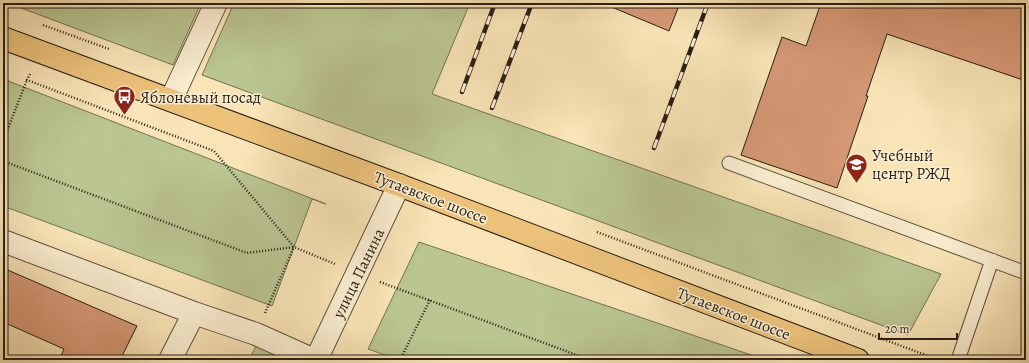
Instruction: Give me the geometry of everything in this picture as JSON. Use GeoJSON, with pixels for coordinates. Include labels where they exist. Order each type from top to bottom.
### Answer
{"type":"FeatureCollection","features":[{"type":"Feature","properties":{"kind":"main road","name":"Тутаевское шоссе"},"geometry":{"type":"LineString","coordinates":[[3,38],[399,185],[858,360]]}},
{"type":"Feature","properties":{"kind":"street"},"geometry":{"type":"LineString","coordinates":[[171,100],[216,3]]}},
{"type":"Feature","properties":{"kind":"street","name":"улица Панина"},"geometry":{"type":"LineString","coordinates":[[315,360],[399,185]]}},
{"type":"Feature","properties":{"kind":"street"},"geometry":{"type":"LineString","coordinates":[[3,241],[194,313],[256,334],[315,360]]}},
{"type":"Feature","properties":{"kind":"street"},"geometry":{"type":"LineString","coordinates":[[170,360],[194,313]]}},
{"type":"Feature","properties":{"kind":"lane"},"geometry":{"type":"LineString","coordinates":[[728,163],[1026,273]]}},
{"type":"Feature","properties":{"kind":"lane"},"geometry":{"type":"LineString","coordinates":[[958,360],[992,260]]}},
{"type":"Feature","properties":{"kind":"path"},"geometry":{"type":"LineString","coordinates":[[3,141],[27,80],[40,52]]}},
{"type":"Feature","properties":{"kind":"path"},"geometry":{"type":"LineString","coordinates":[[27,80],[214,151],[294,247]]}},
{"type":"Feature","properties":{"kind":"path"},"geometry":{"type":"LineString","coordinates":[[3,161],[247,253],[294,247]]}},
{"type":"Feature","properties":{"kind":"path"},"geometry":{"type":"LineString","coordinates":[[256,334],[294,247]]}},
{"type":"Feature","properties":{"kind":"path"},"geometry":{"type":"LineString","coordinates":[[400,360],[430,300],[590,360]]}},
{"type":"Feature","properties":{"kind":"green space"},"geometry":{"type":"Polygon","coordinates":[[[8,3],[201,3],[173,65],[8,3]]]}},
{"type":"Feature","properties":{"kind":"green space"},"geometry":{"type":"Polygon","coordinates":[[[234,3],[470,3],[432,94],[941,274],[908,335],[202,75],[234,3]]]}},
{"type":"Feature","properties":{"kind":"green space"},"geometry":{"type":"Polygon","coordinates":[[[3,79],[326,204],[312,199],[272,306],[3,206],[3,79]]]}},
{"type":"Feature","properties":{"kind":"green space"},"geometry":{"type":"Polygon","coordinates":[[[419,242],[766,360],[399,360],[368,349],[419,242]]]}},
{"type":"Feature","properties":{"kind":"green space"},"geometry":{"type":"Polygon","coordinates":[[[257,344],[270,349],[275,360],[249,360],[257,344]]]}},
{"type":"Feature","properties":{"kind":"building"},"geometry":{"type":"Polygon","coordinates":[[[602,3],[680,3],[669,31],[602,3]]]}},
{"type":"Feature","properties":{"kind":"building"},"geometry":{"type":"Polygon","coordinates":[[[821,3],[1026,3],[1026,81],[887,34],[837,188],[741,155],[782,37],[806,46],[821,3]]]}},
{"type":"Feature","properties":{"kind":"building"},"geometry":{"type":"Polygon","coordinates":[[[3,268],[137,326],[120,360],[59,360],[64,349],[3,322],[3,268]]]}},
{"type":"Feature","properties":{"kind":"railway"},"geometry":{"type":"LineString","coordinates":[[462,92],[495,3]]}},
{"type":"Feature","properties":{"kind":"railway"},"geometry":{"type":"LineString","coordinates":[[492,108],[532,3]]}},
{"type":"Feature","properties":{"kind":"railway"},"geometry":{"type":"LineString","coordinates":[[654,148],[708,3]]}},
{"type":"Feature","properties":{"kind":"place","name":"Яблоневый посад"},"geometry":{"type":"Point","coordinates":[125,116]}},
{"type":"Feature","properties":{"kind":"place","name":"Учебный центр РЖД"},"geometry":{"type":"Point","coordinates":[856,184]}}]}
